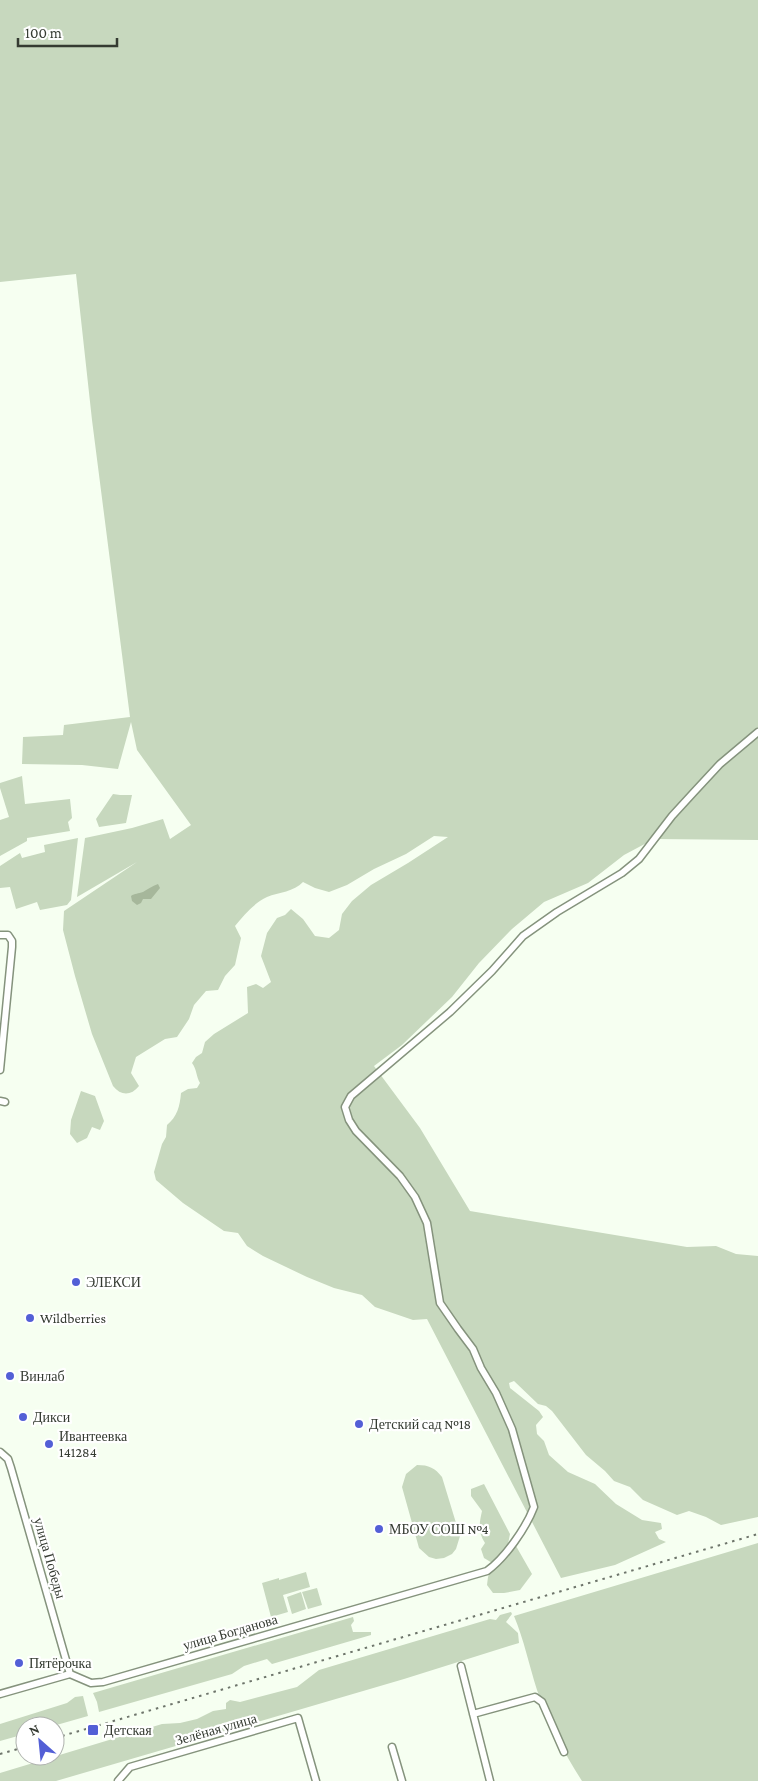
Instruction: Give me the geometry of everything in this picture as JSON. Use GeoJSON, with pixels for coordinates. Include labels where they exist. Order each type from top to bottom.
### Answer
{"type":"FeatureCollection","features":[{"type":"Feature","properties":{"kind":"street","name":"улица Богданова"},"geometry":{"type":"LineString","coordinates":[[70,1674],[91,1682],[103,1682],[468,1577],[487,1571],[498,1563],[530,1516],[534,1507],[512,1429],[473,1349],[440,1302],[434,1275],[427,1223],[415,1197],[400,1176],[356,1131],[349,1120],[345,1107],[351,1096],[450,1012],[492,971],[523,936],[557,912],[622,873],[639,859],[672,816],[720,764],[758,732]]}},
{"type":"Feature","properties":{"kind":"street"},"geometry":{"type":"LineString","coordinates":[[0,935],[8,935],[12,941],[0,1070]]}},
{"type":"Feature","properties":{"kind":"street","name":"улица Победы"},"geometry":{"type":"LineString","coordinates":[[0,1452],[8,1459],[10,1464],[70,1674]]}},
{"type":"Feature","properties":{"kind":"street"},"geometry":{"type":"LineString","coordinates":[[461,1666],[490,1781]]}},
{"type":"Feature","properties":{"kind":"street"},"geometry":{"type":"LineString","coordinates":[[0,1694],[70,1674]]}},
{"type":"Feature","properties":{"kind":"street"},"geometry":{"type":"LineString","coordinates":[[473,1714],[535,1697],[542,1702],[564,1752]]}},
{"type":"Feature","properties":{"kind":"street","name":"Зелёная улица"},"geometry":{"type":"LineString","coordinates":[[118,1781],[130,1767],[298,1718],[316,1781]]}},
{"type":"Feature","properties":{"kind":"street"},"geometry":{"type":"LineString","coordinates":[[392,1747],[402,1781]]}},
{"type":"Feature","properties":{"kind":"shaded area"},"geometry":{"type":"Polygon","coordinates":[[[0,0],[758,0],[758,840],[654,839],[624,855],[588,883],[544,902],[512,929],[479,963],[452,997],[402,1045],[374,1066],[420,1128],[470,1211],[687,1247],[716,1246],[736,1254],[758,1256],[758,1517],[721,1525],[689,1511],[677,1515],[643,1500],[630,1487],[614,1481],[586,1455],[552,1411],[546,1406],[538,1404],[514,1381],[509,1383],[510,1388],[539,1411],[543,1417],[536,1425],[537,1434],[544,1441],[549,1455],[568,1472],[595,1484],[616,1504],[642,1520],[661,1523],[662,1529],[655,1532],[659,1539],[666,1542],[615,1565],[561,1578],[427,1319],[413,1320],[375,1307],[362,1295],[334,1288],[263,1256],[247,1246],[238,1233],[224,1231],[183,1203],[156,1180],[154,1172],[162,1144],[166,1137],[167,1125],[177,1111],[181,1093],[188,1089],[197,1088],[200,1083],[192,1063],[202,1053],[205,1042],[214,1034],[248,1013],[247,987],[256,984],[263,988],[271,982],[261,956],[267,933],[277,918],[285,915],[291,909],[303,919],[315,936],[329,938],[339,930],[342,914],[352,901],[371,885],[448,837],[434,836],[406,854],[374,869],[347,885],[329,892],[303,882],[295,888],[267,897],[258,903],[235,926],[241,938],[235,965],[225,976],[218,990],[206,991],[194,1005],[189,1019],[177,1037],[165,1039],[136,1057],[131,1073],[139,1086],[133,1092],[126,1094],[119,1092],[113,1086],[92,1034],[75,976],[63,930],[64,911],[137,862],[77,897],[85,838],[163,819],[170,839],[191,825],[137,750],[131,722],[118,769],[82,765],[22,764],[23,737],[63,735],[64,725],[130,717],[92,420],[76,274],[0,282],[0,0]]]}},
{"type":"Feature","properties":{"kind":"shaded area"},"geometry":{"type":"Polygon","coordinates":[[[22,776],[25,804],[70,799],[72,818],[68,822],[70,831],[27,838],[27,841],[0,856],[0,820],[9,817],[0,783],[22,776]]]}},
{"type":"Feature","properties":{"kind":"shaded area"},"geometry":{"type":"Polygon","coordinates":[[[113,794],[132,795],[126,823],[99,827],[96,819],[113,794]]]}},
{"type":"Feature","properties":{"kind":"shaded area"},"geometry":{"type":"Polygon","coordinates":[[[78,838],[71,900],[67,905],[40,910],[37,902],[16,909],[10,887],[0,888],[0,866],[20,853],[22,858],[45,852],[44,845],[78,838]]]}},
{"type":"Feature","properties":{"kind":"shaded area"},"geometry":{"type":"Polygon","coordinates":[[[158,884],[160,888],[151,899],[143,899],[137,905],[132,901],[131,896],[134,894],[143,892],[158,884]]]}},
{"type":"Feature","properties":{"kind":"shaded area"},"geometry":{"type":"Polygon","coordinates":[[[81,1091],[95,1096],[104,1121],[100,1130],[92,1127],[87,1138],[77,1143],[70,1134],[71,1120],[81,1091]]]}},
{"type":"Feature","properties":{"kind":"shaded area"},"geometry":{"type":"Polygon","coordinates":[[[417,1465],[431,1468],[442,1477],[460,1536],[456,1549],[452,1554],[444,1558],[436,1559],[429,1557],[419,1548],[402,1487],[406,1474],[417,1465]]]}},
{"type":"Feature","properties":{"kind":"shaded area"},"geometry":{"type":"Polygon","coordinates":[[[484,1484],[510,1534],[508,1544],[516,1546],[532,1574],[520,1590],[493,1593],[487,1585],[488,1577],[494,1564],[484,1558],[481,1549],[485,1543],[480,1528],[482,1511],[471,1496],[471,1489],[484,1484]]]}},
{"type":"Feature","properties":{"kind":"shaded area"},"geometry":{"type":"Polygon","coordinates":[[[758,1543],[758,1781],[582,1781],[546,1714],[514,1616],[758,1543]]]}},
{"type":"Feature","properties":{"kind":"shaded area"},"geometry":{"type":"Polygon","coordinates":[[[306,1572],[310,1587],[283,1595],[288,1612],[271,1617],[262,1583],[306,1572]]]}},
{"type":"Feature","properties":{"kind":"shaded area"},"geometry":{"type":"Polygon","coordinates":[[[317,1588],[322,1605],[308,1609],[302,1592],[317,1588]]]}},
{"type":"Feature","properties":{"kind":"shaded area"},"geometry":{"type":"Polygon","coordinates":[[[301,1592],[306,1609],[292,1614],[287,1597],[301,1592]]]}},
{"type":"Feature","properties":{"kind":"shaded area"},"geometry":{"type":"Polygon","coordinates":[[[511,1612],[512,1614],[506,1622],[518,1633],[519,1643],[404,1679],[56,1781],[0,1781],[0,1773],[23,1766],[65,1766],[65,1753],[162,1724],[180,1723],[197,1719],[213,1711],[226,1709],[226,1703],[230,1700],[240,1702],[297,1687],[319,1670],[490,1619],[496,1620],[500,1615],[511,1612]]]}},
{"type":"Feature","properties":{"kind":"shaded area"},"geometry":{"type":"Polygon","coordinates":[[[353,1617],[354,1621],[351,1625],[353,1632],[371,1632],[371,1635],[272,1664],[267,1659],[244,1666],[232,1674],[99,1712],[93,1693],[353,1617]]]}},
{"type":"Feature","properties":{"kind":"shaded area"},"geometry":{"type":"Polygon","coordinates":[[[83,1696],[88,1716],[65,1723],[65,1716],[26,1716],[67,1703],[75,1697],[83,1696]]]}},
{"type":"Feature","properties":{"kind":"shaded area"},"geometry":{"type":"Polygon","coordinates":[[[15,1719],[15,1737],[0,1741],[0,1724],[15,1719]]]}},
{"type":"Feature","properties":{"kind":"railway"},"geometry":{"type":"LineString","coordinates":[[65,1735],[758,1534]]}},
{"type":"Feature","properties":{"kind":"railway"},"geometry":{"type":"LineString","coordinates":[[0,1754],[15,1750]]}},
{"type":"Feature","properties":{"kind":"place","name":"ЭЛЕКСИ"},"geometry":{"type":"Point","coordinates":[76,1282]}},
{"type":"Feature","properties":{"kind":"place","name":"Wildberries"},"geometry":{"type":"Point","coordinates":[30,1318]}},
{"type":"Feature","properties":{"kind":"place","name":"Винлаб"},"geometry":{"type":"Point","coordinates":[10,1376]}},
{"type":"Feature","properties":{"kind":"place","name":"Дикси"},"geometry":{"type":"Point","coordinates":[23,1417]}},
{"type":"Feature","properties":{"kind":"place","name":"Детский сад №18"},"geometry":{"type":"Point","coordinates":[359,1424]}},
{"type":"Feature","properties":{"kind":"place","name":"Ивантеевка 141284"},"geometry":{"type":"Point","coordinates":[49,1444]}},
{"type":"Feature","properties":{"kind":"place","name":"МБОУ СОШ №4"},"geometry":{"type":"Point","coordinates":[379,1529]}},
{"type":"Feature","properties":{"kind":"place","name":"Пятёрочка"},"geometry":{"type":"Point","coordinates":[19,1663]}},
{"type":"Feature","properties":{"kind":"place","name":"Детская"},"geometry":{"type":"Point","coordinates":[93,1730]}}]}
